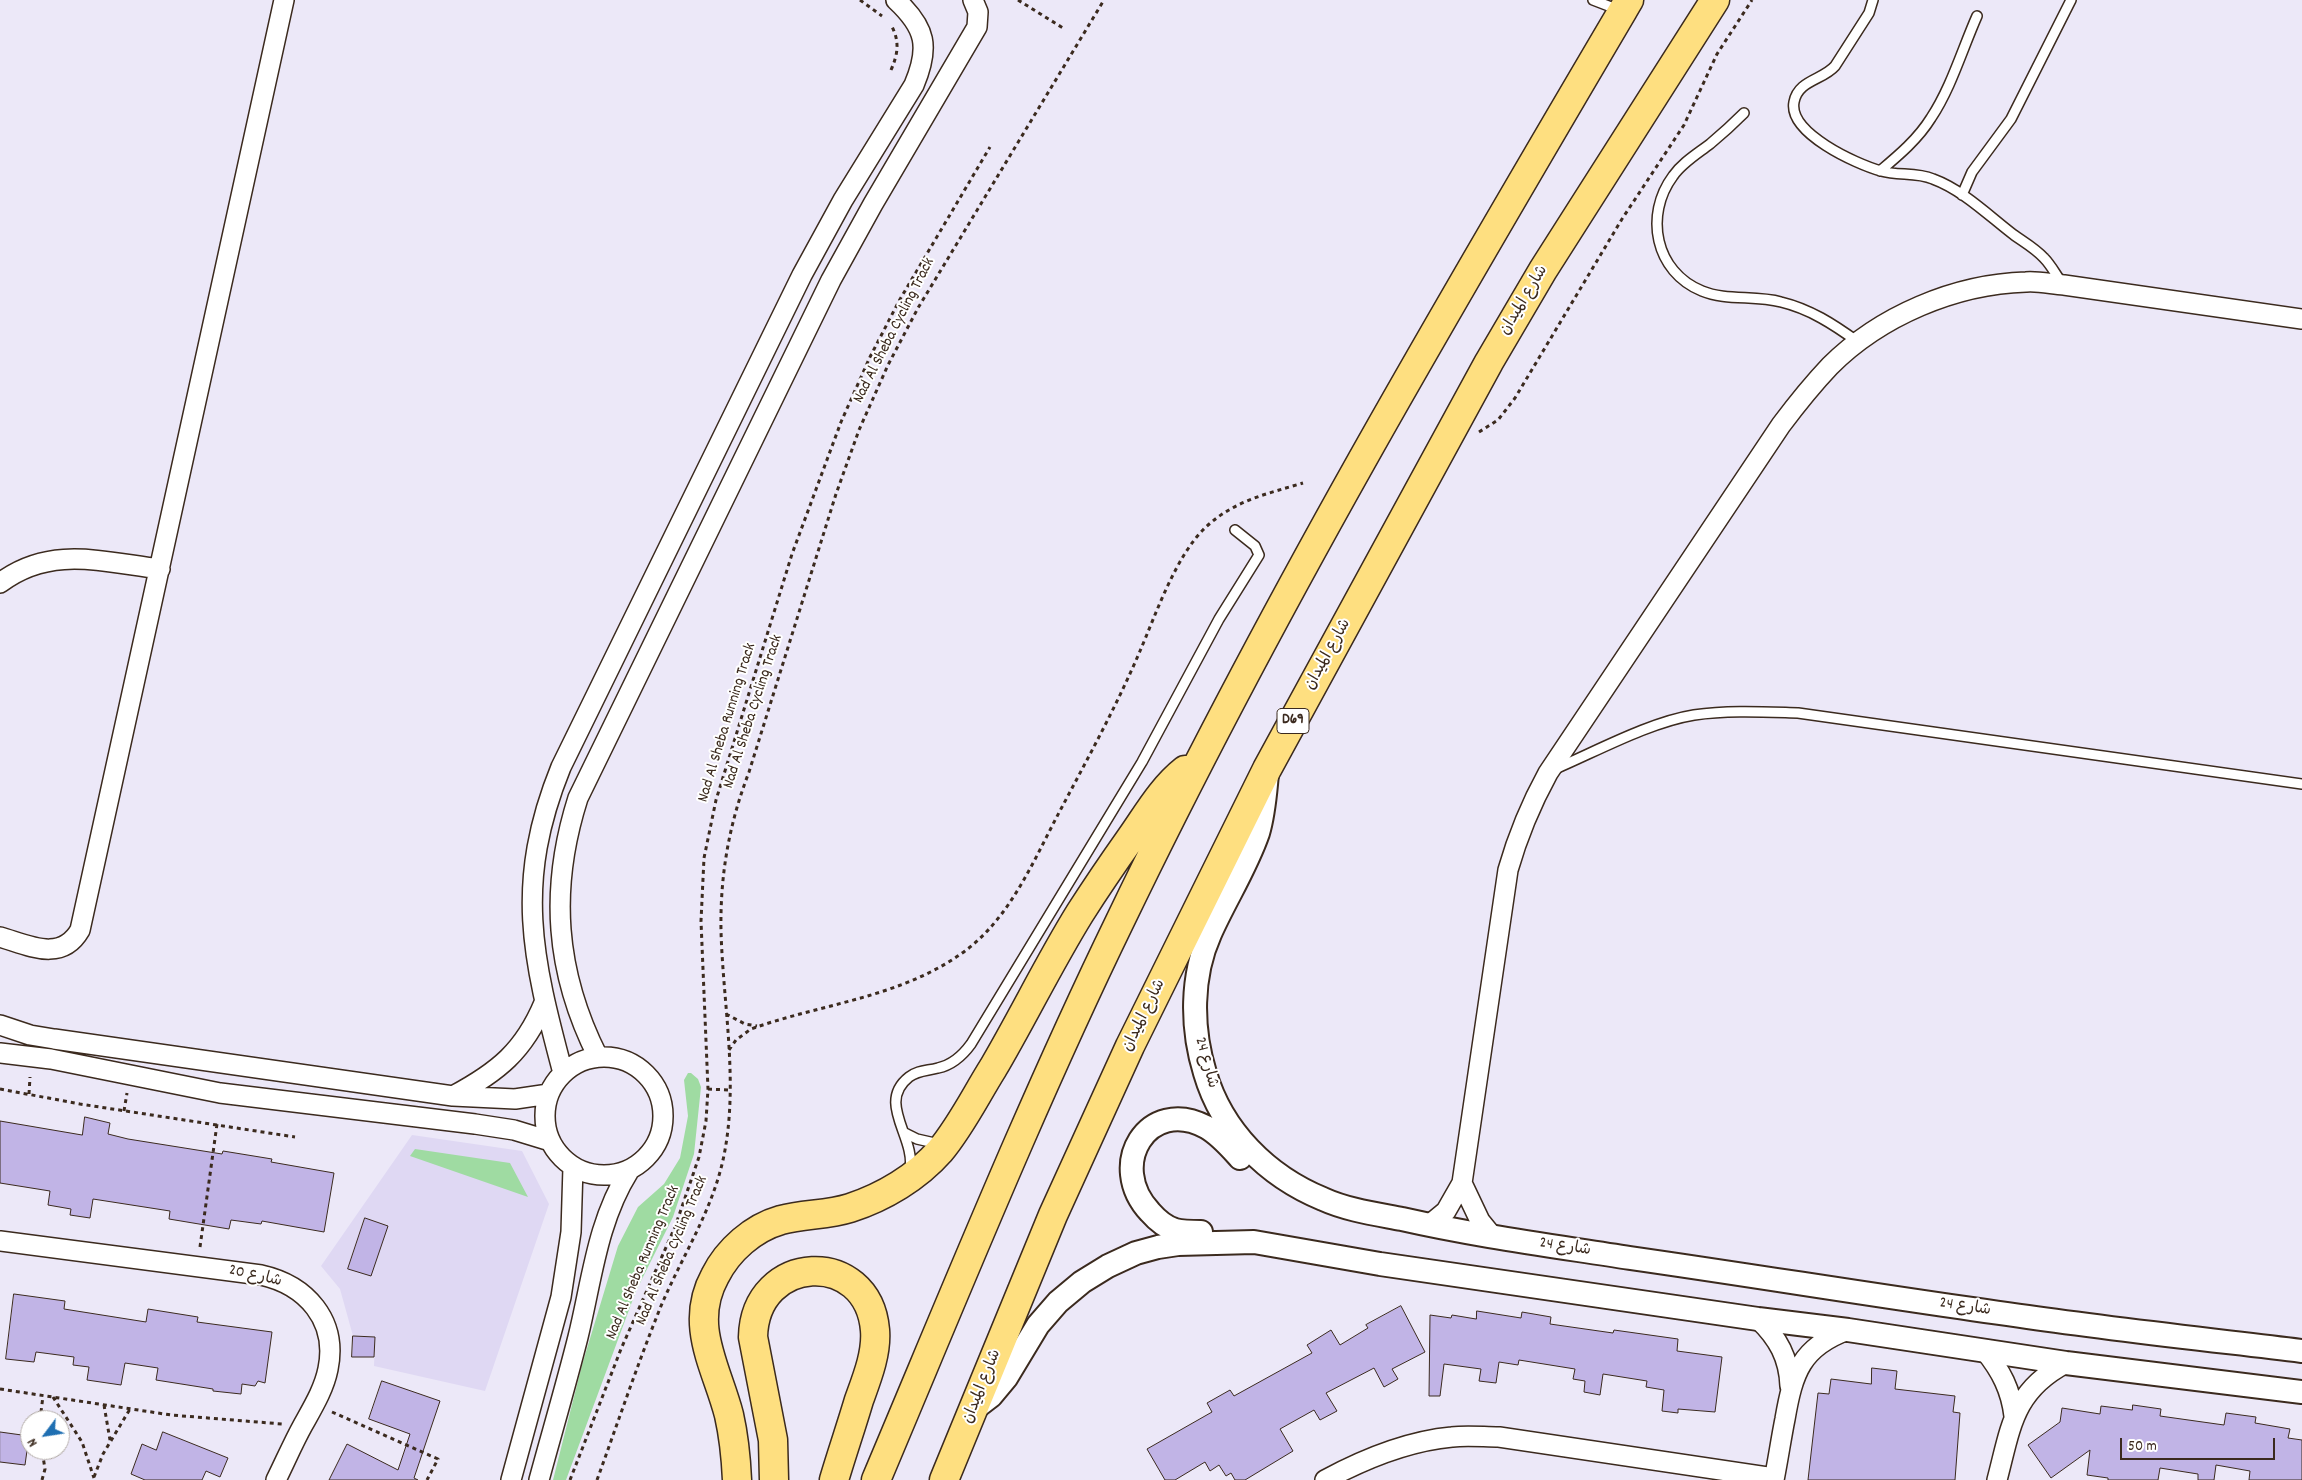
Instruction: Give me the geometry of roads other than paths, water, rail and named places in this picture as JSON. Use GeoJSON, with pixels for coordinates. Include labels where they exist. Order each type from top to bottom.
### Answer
{"type":"FeatureCollection","features":[{"type":"Feature","properties":{"kind":"main road","name":"شارع الميدان"},"geometry":{"type":"LineString","coordinates":[[944,1480],[1053,1215],[1130,1046],[1267,768],[1488,362],[1543,270],[1715,0]]}},
{"type":"Feature","properties":{"kind":"main road"},"geometry":{"type":"LineString","coordinates":[[876,1480],[1050,1069],[1120,920],[1199,761],[1354,472],[1625,6]]}},
{"type":"Feature","properties":{"kind":"main road"},"geometry":{"type":"LineString","coordinates":[[737,1480],[734,1437],[704,1335],[706,1297],[714,1277],[724,1260],[736,1247],[765,1227],[781,1220],[848,1208],[874,1199],[908,1179],[928,1164],[944,1145],[1010,1038],[1079,914],[1165,789],[1175,778],[1199,761]]}},
{"type":"Feature","properties":{"kind":"main road"},"geometry":{"type":"LineString","coordinates":[[774,1480],[773,1440],[753,1337],[753,1323],[763,1298],[772,1288],[795,1274],[808,1271],[835,1274],[858,1288],[867,1301],[873,1316],[876,1332],[871,1365],[834,1480]]}},
{"type":"Feature","properties":{"kind":"street"},"geometry":{"type":"LineString","coordinates":[[0,937],[9,946],[54,949],[63,948],[70,944],[80,930],[284,0]]}},
{"type":"Feature","properties":{"kind":"street"},"geometry":{"type":"LineString","coordinates":[[563,1073],[544,1003],[533,942],[532,883],[535,853],[550,794],[561,767],[802,275],[843,200],[919,74],[925,50],[924,43],[910,14],[896,0]]}},
{"type":"Feature","properties":{"kind":"street"},"geometry":{"type":"LineString","coordinates":[[598,1057],[587,1035],[570,990],[559,917],[561,869],[570,821],[578,798],[830,280],[977,27],[978,12],[973,0]]}},
{"type":"Feature","properties":{"kind":"street"},"geometry":{"type":"LineString","coordinates":[[1429,1225],[1446,1211],[1462,1184],[1508,870],[1518,836],[1531,804],[1548,772],[1781,425],[1819,378],[1858,342],[1892,320],[1927,303],[1965,290],[2027,282],[2064,285],[2302,319]]}},
{"type":"Feature","properties":{"kind":"street"},"geometry":{"type":"LineString","coordinates":[[0,583],[28,565],[58,558],[160,569]]}},
{"type":"Feature","properties":{"kind":"street","name":"شارع 24"},"geometry":{"type":"LineString","coordinates":[[1267,768],[1265,804],[1258,834],[1209,936],[1197,983],[1196,1007],[1200,1056],[1214,1097],[1236,1134],[1272,1170],[1297,1187],[1326,1201],[1429,1225],[1493,1237],[2027,1317],[2302,1351]]}},
{"type":"Feature","properties":{"kind":"street"},"geometry":{"type":"LineString","coordinates":[[453,1096],[496,1072],[512,1057],[536,1023],[544,1003]]}},
{"type":"Feature","properties":{"kind":"street"},"geometry":{"type":"LineString","coordinates":[[0,1025],[54,1039],[453,1096],[507,1099],[549,1094]]}},
{"type":"Feature","properties":{"kind":"street"},"geometry":{"type":"LineString","coordinates":[[0,1053],[51,1059],[220,1092],[514,1130],[550,1141]]}},
{"type":"Feature","properties":{"kind":"street"},"geometry":{"type":"LineString","coordinates":[[598,1057],[611,1057],[636,1066],[650,1078],[660,1095],[664,1121],[662,1133],[649,1156],[628,1171],[606,1176],[583,1172],[564,1160],[550,1141],[545,1123],[549,1094],[563,1073],[574,1065],[598,1057]]}},
{"type":"Feature","properties":{"kind":"street"},"geometry":{"type":"LineString","coordinates":[[220,1092],[224,1063]]}},
{"type":"Feature","properties":{"kind":"street"},"geometry":{"type":"LineString","coordinates":[[1272,1170],[1255,1169],[1248,1165],[1221,1138],[1193,1121],[1176,1120],[1158,1124],[1145,1132],[1134,1150],[1131,1181],[1138,1197],[1159,1221],[1176,1230],[1231,1234],[1254,1242],[1380,1264],[1758,1319],[1848,1330],[2066,1363],[2302,1392]]}},
{"type":"Feature","properties":{"kind":"street"},"geometry":{"type":"LineString","coordinates":[[511,1480],[561,1297],[571,1232],[573,1167]]}},
{"type":"Feature","properties":{"kind":"street"},"geometry":{"type":"LineString","coordinates":[[539,1480],[578,1338],[602,1227],[615,1195],[628,1171]]}},
{"type":"Feature","properties":{"kind":"street"},"geometry":{"type":"LineString","coordinates":[[1462,1184],[1480,1221],[1493,1237]]}},
{"type":"Feature","properties":{"kind":"street","name":"شارع 20"},"geometry":{"type":"LineString","coordinates":[[0,1241],[198,1266],[279,1279],[295,1288],[310,1300],[324,1324],[330,1351],[328,1370],[315,1404],[302,1426],[276,1480]]}},
{"type":"Feature","properties":{"kind":"street"},"geometry":{"type":"LineString","coordinates":[[974,1410],[991,1396],[1006,1378],[1038,1325],[1058,1302],[1082,1282],[1108,1266],[1136,1253],[1171,1245],[1254,1242]]}},
{"type":"Feature","properties":{"kind":"street"},"geometry":{"type":"LineString","coordinates":[[1758,1319],[1770,1330],[1786,1356],[1790,1387]]}},
{"type":"Feature","properties":{"kind":"street"},"geometry":{"type":"LineString","coordinates":[[1325,1480],[1380,1455],[1417,1443],[1453,1436],[1499,1437],[1774,1479],[1790,1387],[1796,1371],[1811,1351],[1832,1336],[1848,1330]]}},
{"type":"Feature","properties":{"kind":"street"},"geometry":{"type":"LineString","coordinates":[[1985,1351],[2002,1375],[2008,1388],[2014,1416]]}},
{"type":"Feature","properties":{"kind":"street"},"geometry":{"type":"LineString","coordinates":[[1997,1480],[2014,1416],[2021,1402],[2035,1384],[2066,1363]]}},
{"type":"Feature","properties":{"kind":"lane"},"geometry":{"type":"LineString","coordinates":[[1593,0],[1625,6]]}},
{"type":"Feature","properties":{"kind":"lane"},"geometry":{"type":"LineString","coordinates":[[1873,0],[1869,13],[1831,71],[1805,84],[1798,91],[1794,102],[1795,115],[1814,138],[1853,159],[1880,171],[1934,179],[1962,195],[2044,258],[2064,285]]}},
{"type":"Feature","properties":{"kind":"lane"},"geometry":{"type":"LineString","coordinates":[[1962,195],[1972,172],[2011,119],[2071,0]]}},
{"type":"Feature","properties":{"kind":"lane"},"geometry":{"type":"LineString","coordinates":[[1880,171],[1909,145],[1930,120],[1938,106],[1977,16]]}},
{"type":"Feature","properties":{"kind":"lane"},"geometry":{"type":"LineString","coordinates":[[1744,113],[1728,129],[1683,164],[1665,189],[1658,211],[1657,234],[1665,258],[1681,278],[1702,292],[1715,295],[1754,297],[1806,310],[1830,321],[1858,342]]}},
{"type":"Feature","properties":{"kind":"lane"},"geometry":{"type":"LineString","coordinates":[[908,1179],[911,1163],[910,1148],[896,1111],[895,1097],[898,1089],[919,1071],[938,1068],[957,1059],[971,1044],[1142,762],[1219,619],[1257,560],[1259,555],[1255,546],[1235,530]]}},
{"type":"Feature","properties":{"kind":"lane"},"geometry":{"type":"LineString","coordinates":[[1548,772],[1658,725],[1693,715],[1763,712],[1798,713],[2302,784]]}},
{"type":"Feature","properties":{"kind":"lane"},"geometry":{"type":"LineString","coordinates":[[905,1133],[924,1141],[944,1145]]}}]}
